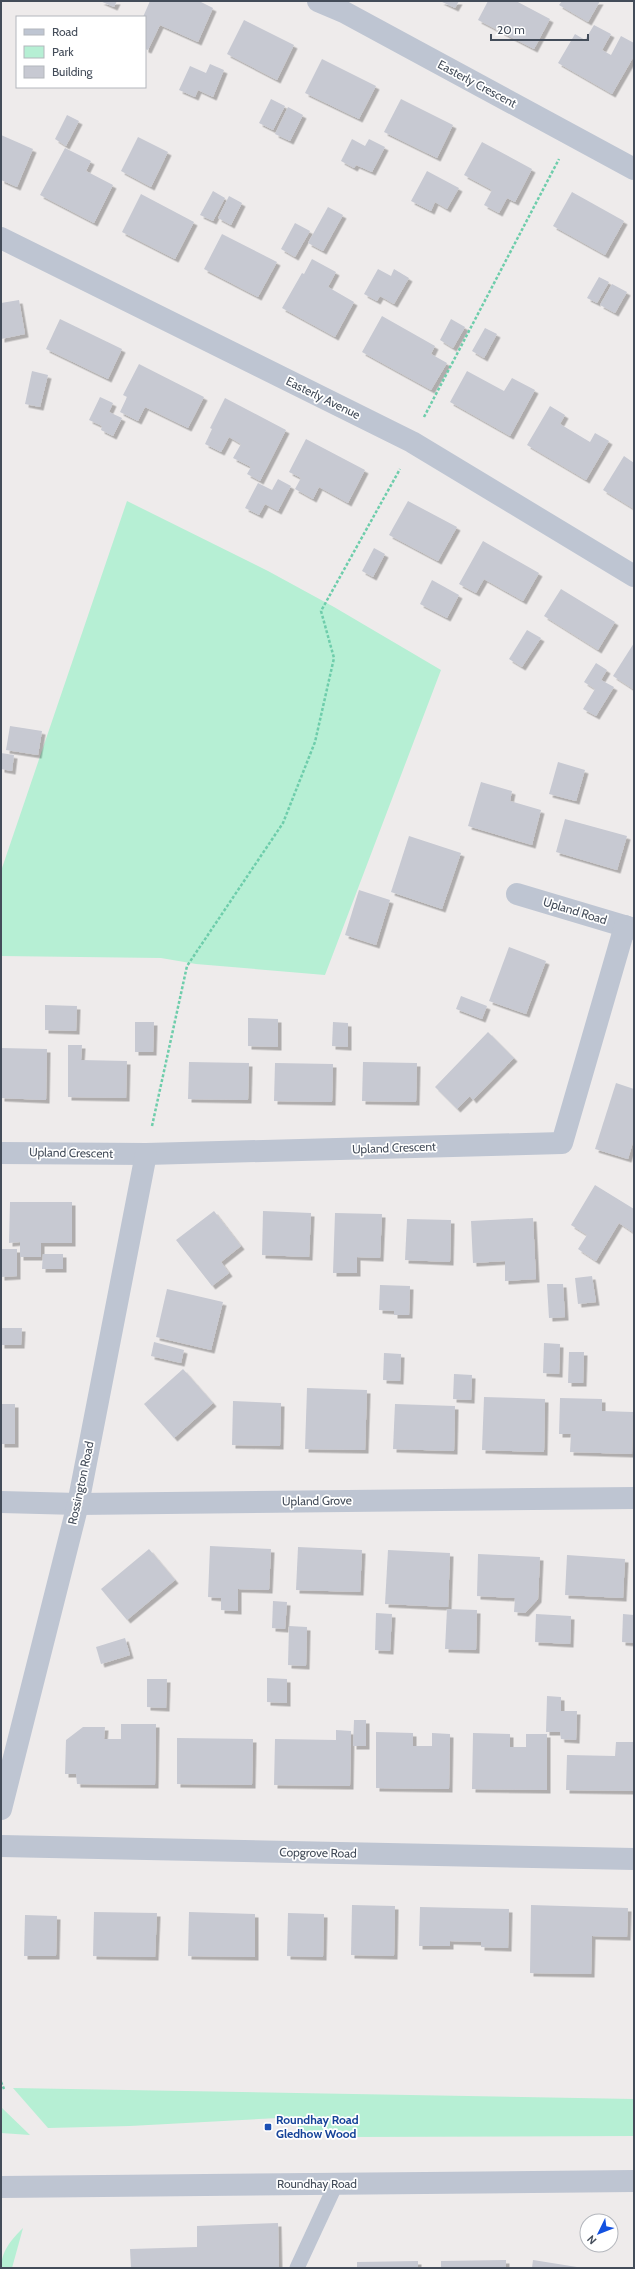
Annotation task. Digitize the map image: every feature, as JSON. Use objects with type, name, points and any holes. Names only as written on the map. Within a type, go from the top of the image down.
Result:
[{"type":"street","name":"Easterly Crescent","points":[[318,1],[344,12],[634,169]]},
{"type":"street","name":"Easterly Avenue","points":[[1,238],[412,442],[634,576]]},
{"type":"street","name":"Upland Road","points":[[517,894],[630,927]]},
{"type":"street","name":"Upland Crescent","points":[[1,1153],[146,1154],[562,1143],[630,927]]},
{"type":"street","name":"Rossington Road","points":[[1,1809],[78,1504],[146,1154]]},
{"type":"street","name":"Upland Grove","points":[[1,1502],[78,1504],[634,1498]]},
{"type":"street","name":"Copgrove Road","points":[[1,1846],[634,1859]]},
{"type":"street","name":"Roundhay Road","points":[[1,2187],[634,2181]]},
{"type":"lane","points":[[297,2268],[336,2184]]},
{"type":"path","points":[[146,1154],[187,966],[283,823],[315,742],[334,658],[322,610],[397,476],[412,442],[571,135]]},
{"type":"path","points":[[1,2082],[4,2089]]},
{"type":"green space","points":[[127,501],[268,571],[334,607],[441,670],[325,975],[196,964],[161,958],[1,956],[1,871]]},
{"type":"green space","points":[[13,2088],[634,2099],[634,2136],[348,2137],[298,2130],[298,2117],[130,2126],[48,2128]]},
{"type":"green space","points":[[1,2107],[30,2135],[1,2133]]},
{"type":"green space","points":[[23,2228],[12,2268],[1,2268],[1,2262],[5,2251],[11,2241]]},
{"type":"building","points":[[100,1],[117,1],[114,7]]},
{"type":"building","points":[[150,1],[199,1],[213,8],[198,42],[160,25],[148,50],[146,49],[146,16],[143,16]]},
{"type":"building","points":[[440,1],[459,1],[455,8]]},
{"type":"building","points":[[488,1],[516,1],[550,19],[534,49],[478,20]]},
{"type":"building","points":[[562,1],[600,1],[588,22],[559,5]]},
{"type":"building","points":[[244,20],[294,45],[277,80],[227,54]]},
{"type":"building","points":[[594,25],[611,34],[602,50],[611,55],[621,36],[634,43],[634,56],[612,94],[558,63],[575,34],[585,40]]},
{"type":"building","points":[[322,59],[376,86],[359,119],[305,93]]},
{"type":"building","points":[[210,64],[224,70],[213,97],[198,90],[195,97],[179,90],[190,66],[206,73]]},
{"type":"building","points":[[271,99],[285,106],[273,130],[259,123]]},
{"type":"building","points":[[401,99],[453,125],[437,158],[384,132]]},
{"type":"building","points":[[288,107],[303,115],[290,141],[275,134]]},
{"type":"building","points":[[67,115],[79,121],[66,146],[55,139]]},
{"type":"building","points":[[1,135],[33,149],[17,187],[1,180]]},
{"type":"building","points":[[138,137],[168,152],[151,187],[121,171]]},
{"type":"building","points":[[352,139],[365,146],[369,139],[385,147],[372,172],[356,165],[354,168],[341,161]]},
{"type":"building","points":[[482,142],[532,169],[515,202],[507,198],[499,213],[484,205],[492,190],[464,175]]},
{"type":"building","points":[[65,148],[91,161],[86,171],[113,185],[94,223],[40,195]]},
{"type":"building","points":[[427,171],[459,188],[447,209],[435,202],[431,211],[411,201]]},
{"type":"building","points":[[213,191],[225,198],[213,221],[200,215]]},
{"type":"building","points":[[572,192],[624,221],[605,255],[553,226]]},
{"type":"building","points":[[141,194],[194,222],[175,259],[122,232]]},
{"type":"building","points":[[229,196],[242,203],[231,225],[218,218]]},
{"type":"building","points":[[328,207],[343,215],[323,251],[308,243]]},
{"type":"building","points":[[295,223],[310,231],[295,257],[281,249]]},
{"type":"building","points":[[222,234],[277,262],[258,297],[204,269]]},
{"type":"building","points":[[312,259],[336,272],[328,287],[354,302],[335,337],[282,308],[302,273],[304,274]]},
{"type":"building","points":[[378,269],[391,276],[394,269],[409,278],[394,304],[380,296],[377,301],[364,294]]},
{"type":"building","points":[[599,277],[609,282],[597,303],[587,298]]},
{"type":"building","points":[[612,284],[627,292],[615,313],[600,305]]},
{"type":"building","points":[[19,300],[25,334],[1,339],[1,303]]},
{"type":"building","points":[[382,316],[435,346],[431,354],[447,363],[431,390],[362,352]]},
{"type":"building","points":[[60,319],[122,349],[108,379],[46,349]]},
{"type":"building","points":[[451,319],[465,327],[453,348],[440,340]]},
{"type":"building","points":[[485,328],[497,334],[484,358],[472,351]]},
{"type":"building","points":[[139,364],[204,397],[188,428],[145,407],[138,421],[120,412],[127,397],[123,395]]},
{"type":"building","points":[[32,371],[48,375],[40,407],[25,404]]},
{"type":"building","points":[[467,371],[504,391],[512,378],[535,390],[510,436],[450,402]]},
{"type":"building","points":[[100,397],[113,403],[109,412],[122,418],[113,436],[101,430],[102,426],[89,420]]},
{"type":"building","points":[[225,398],[286,430],[260,481],[247,474],[251,467],[233,458],[241,444],[229,437],[221,452],[205,444],[212,429],[210,428]]},
{"type":"building","points":[[550,406],[565,415],[560,424],[590,442],[595,433],[609,441],[586,480],[527,445]]},
{"type":"building","points":[[306,439],[365,470],[348,503],[319,487],[313,499],[295,489],[301,478],[289,472]]},
{"type":"building","points":[[624,456],[634,463],[634,509],[603,490]]},
{"type":"building","points":[[278,479],[291,486],[278,511],[265,504],[259,515],[245,508],[258,483],[272,490]]},
{"type":"building","points":[[408,501],[457,527],[438,561],[389,535]]},
{"type":"building","points":[[483,541],[539,573],[523,601],[484,579],[476,593],[459,584]]},
{"type":"building","points":[[374,548],[385,554],[373,577],[362,571]]},
{"type":"building","points":[[432,580],[459,595],[447,618],[420,604]]},
{"type":"building","points":[[561,589],[615,622],[598,650],[544,616]]},
{"type":"building","points":[[527,630],[541,638],[522,667],[509,659]]},
{"type":"building","points":[[634,643],[634,688],[633,689],[613,676]]},
{"type":"building","points":[[596,663],[607,670],[601,680],[614,687],[596,716],[583,709],[595,689],[584,682]]},
{"type":"building","points":[[10,726],[42,731],[38,755],[6,750]]},
{"type":"building","points":[[1,753],[14,755],[12,771],[1,769]]},
{"type":"building","points":[[558,762],[585,770],[576,801],[549,794]]},
{"type":"building","points":[[481,782],[512,791],[510,801],[541,810],[532,845],[468,826]]},
{"type":"building","points":[[565,819],[627,836],[617,870],[556,852]]},
{"type":"building","points":[[409,836],[461,853],[442,909],[391,892]]},
{"type":"building","points":[[359,890],[390,900],[376,945],[345,935]]},
{"type":"building","points":[[509,947],[546,961],[526,1014],[489,1001]]},
{"type":"building","points":[[461,996],[487,1006],[482,1019],[456,1009]]},
{"type":"building","points":[[45,1005],[77,1006],[76,1031],[45,1030]]},
{"type":"building","points":[[248,1018],[278,1019],[278,1047],[248,1046]]},
{"type":"building","points":[[135,1022],[154,1022],[153,1052],[135,1052]]},
{"type":"building","points":[[333,1022],[348,1023],[348,1047],[332,1046]]},
{"type":"building","points":[[488,1032],[514,1058],[473,1100],[470,1096],[457,1109],[435,1087]]},
{"type":"building","points":[[68,1045],[82,1045],[81,1060],[127,1061],[126,1098],[68,1097]]},
{"type":"building","points":[[1,1048],[47,1049],[46,1100],[1,1098]]},
{"type":"building","points":[[189,1062],[249,1063],[248,1100],[188,1099]]},
{"type":"building","points":[[363,1062],[417,1063],[416,1102],[362,1101]]},
{"type":"building","points":[[275,1063],[333,1064],[332,1102],[274,1101]]},
{"type":"building","points":[[616,1083],[634,1089],[634,1139],[628,1159],[595,1149]]},
{"type":"building","points":[[595,1185],[634,1209],[634,1233],[619,1223],[596,1261],[578,1249],[587,1235],[571,1225]]},
{"type":"building","points":[[10,1202],[72,1202],[72,1243],[41,1243],[41,1257],[20,1257],[20,1242],[9,1243]]},
{"type":"building","points":[[214,1211],[241,1246],[221,1262],[229,1273],[212,1286],[176,1240]]},
{"type":"building","points":[[263,1211],[311,1213],[309,1257],[262,1255]]},
{"type":"building","points":[[335,1213],[382,1214],[380,1258],[357,1257],[357,1273],[333,1273]]},
{"type":"building","points":[[533,1218],[536,1279],[505,1281],[505,1261],[473,1263],[471,1221]]},
{"type":"building","points":[[407,1219],[451,1220],[450,1262],[405,1260]]},
{"type":"building","points":[[1,1249],[17,1249],[17,1276],[1,1277]]},
{"type":"building","points":[[43,1254],[63,1254],[63,1269],[42,1269]]},
{"type":"building","points":[[592,1276],[596,1302],[578,1304],[575,1278]]},
{"type":"building","points":[[547,1284],[563,1284],[565,1317],[549,1318]]},
{"type":"building","points":[[380,1285],[410,1286],[409,1315],[394,1315],[394,1311],[379,1310]]},
{"type":"building","points":[[167,1289],[223,1302],[211,1350],[156,1337]]},
{"type":"building","points":[[1,1328],[22,1328],[21,1345],[1,1345]]},
{"type":"building","points":[[154,1342],[184,1350],[181,1363],[151,1356]]},
{"type":"building","points":[[544,1343],[560,1344],[559,1374],[543,1373]]},
{"type":"building","points":[[569,1352],[584,1352],[583,1383],[568,1383]]},
{"type":"building","points":[[384,1353],[401,1354],[400,1381],[383,1380]]},
{"type":"building","points":[[183,1369],[213,1403],[174,1438],[144,1404]]},
{"type":"building","points":[[454,1374],[472,1375],[471,1400],[453,1399]]},
{"type":"building","points":[[307,1388],[367,1390],[365,1450],[305,1449]]},
{"type":"building","points":[[484,1397],[545,1399],[544,1452],[482,1450]]},
{"type":"building","points":[[560,1398],[602,1399],[602,1411],[633,1412],[632,1454],[570,1452],[571,1434],[559,1434]]},
{"type":"building","points":[[233,1401],[281,1403],[280,1446],[232,1445]]},
{"type":"building","points":[[1,1404],[15,1404],[15,1444],[1,1444]]},
{"type":"building","points":[[395,1404],[455,1406],[454,1451],[393,1449]]},
{"type":"building","points":[[210,1546],[271,1549],[269,1590],[238,1589],[238,1611],[221,1610],[221,1598],[208,1597]]},
{"type":"building","points":[[298,1547],[362,1550],[360,1592],[296,1590]]},
{"type":"building","points":[[149,1549],[175,1580],[127,1620],[101,1589]]},
{"type":"building","points":[[388,1550],[450,1553],[448,1607],[385,1604]]},
{"type":"building","points":[[478,1554],[540,1557],[538,1599],[525,1613],[514,1612],[515,1598],[477,1596]]},
{"type":"building","points":[[567,1555],[625,1559],[623,1598],[565,1595]]},
{"type":"building","points":[[273,1601],[287,1602],[285,1629],[272,1628]]},
{"type":"building","points":[[447,1609],[477,1610],[476,1650],[445,1649]]},
{"type":"building","points":[[376,1613],[392,1614],[390,1651],[375,1650]]},
{"type":"building","points":[[536,1614],[571,1616],[570,1644],[535,1642]]},
{"type":"building","points":[[623,1614],[634,1615],[634,1643],[622,1642]]},
{"type":"building","points":[[289,1626],[307,1627],[306,1666],[288,1665]]},
{"type":"building","points":[[125,1638],[130,1655],[101,1664],[96,1647]]},
{"type":"building","points":[[267,1678],[287,1679],[287,1703],[267,1702]]},
{"type":"building","points":[[147,1679],[167,1679],[166,1708],[147,1707]]},
{"type":"building","points":[[547,1696],[561,1697],[561,1711],[577,1711],[576,1740],[561,1739],[560,1732],[546,1732]]},
{"type":"building","points":[[354,1720],[366,1720],[366,1746],[353,1746]]},
{"type":"building","points":[[121,1724],[156,1724],[155,1785],[77,1784],[76,1774],[65,1774],[66,1740],[83,1727],[105,1727],[104,1739],[121,1739]]},
{"type":"building","points":[[336,1730],[351,1731],[350,1786],[274,1785],[275,1739],[336,1740]]},
{"type":"building","points":[[376,1732],[413,1733],[413,1746],[432,1746],[432,1733],[450,1734],[449,1789],[376,1788]]},
{"type":"building","points":[[473,1733],[510,1734],[510,1747],[526,1747],[526,1734],[547,1734],[547,1790],[472,1789]]},
{"type":"building","points":[[177,1738],[253,1739],[252,1785],[177,1784]]},
{"type":"building","points":[[616,1742],[634,1742],[634,1791],[566,1790],[567,1755],[615,1756]]},
{"type":"building","points":[[352,1905],[395,1906],[394,1956],[351,1955]]},
{"type":"building","points":[[531,1905],[628,1908],[627,1937],[592,1936],[591,1974],[530,1973]]},
{"type":"building","points":[[420,1907],[509,1909],[508,1948],[481,1947],[481,1942],[450,1941],[450,1946],[419,1946]]},
{"type":"building","points":[[94,1912],[157,1913],[155,1957],[93,1956]]},
{"type":"building","points":[[189,1912],[255,1914],[255,1957],[188,1956]]},
{"type":"building","points":[[288,1913],[324,1914],[323,1957],[287,1956]]},
{"type":"building","points":[[25,1915],[57,1916],[56,1956],[24,1956]]},
{"type":"building","points":[[278,2223],[279,2268],[131,2268],[130,2249],[197,2247],[197,2226]]},
{"type":"building","points":[[506,2260],[506,2268],[441,2268],[441,2261]]},
{"type":"building","points":[[533,2260],[577,2267],[577,2268],[532,2268]]},
{"type":"building","points":[[418,2261],[418,2268],[357,2268],[357,2262]]},
{"type":"place","name":"Roundhay Road Gledhow Wood","points":[[268,2127]]}]
